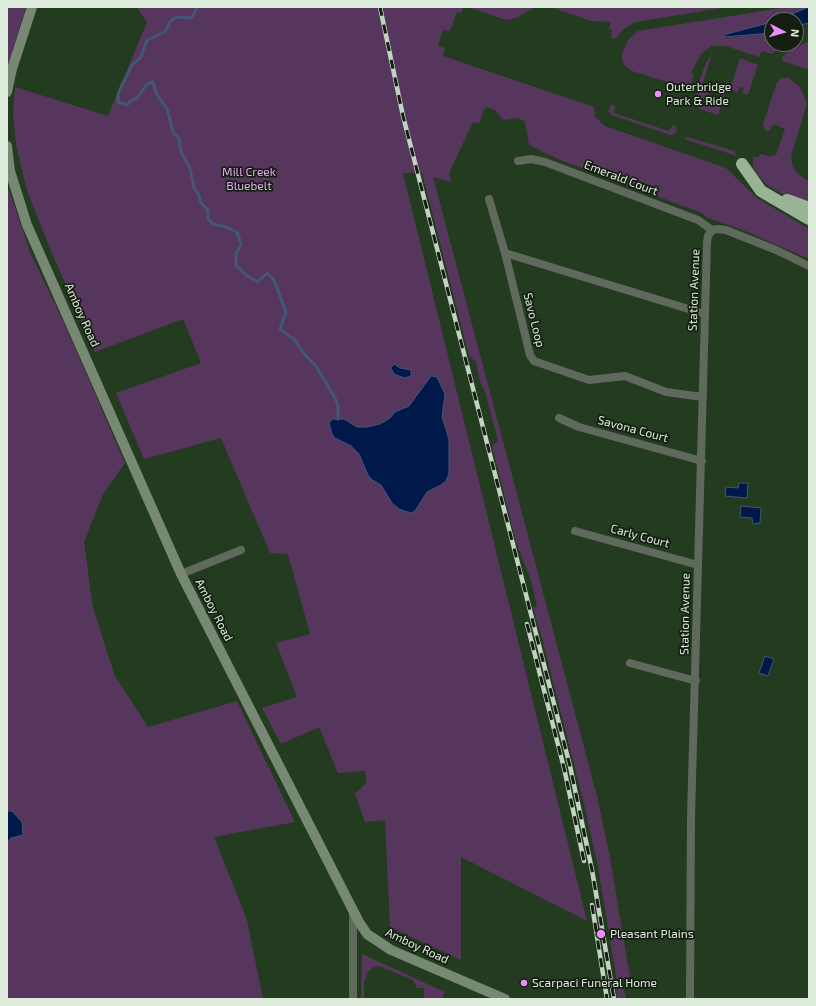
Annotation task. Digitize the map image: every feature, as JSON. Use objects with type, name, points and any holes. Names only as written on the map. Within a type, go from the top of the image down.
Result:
[{"type":"highway","points":[[742,164],[756,187],[767,196],[809,219]]},
{"type":"highway","points":[[750,176],[777,195],[809,208]]},
{"type":"main road","points":[[7,92],[13,64],[32,7]]},
{"type":"main road","name":"Amboy Road","points":[[7,146],[10,171],[27,225],[182,574],[353,912],[367,934],[378,942],[505,999]]},
{"type":"street","name":"Emerald Court","points":[[518,161],[531,159],[545,162],[698,220],[712,230]]},
{"type":"street","name":"Savo Loop","points":[[489,199],[505,253],[530,355],[534,361],[590,380],[625,376],[666,392],[704,397]]},
{"type":"street","points":[[712,230],[726,230],[776,250],[809,266]]},
{"type":"street","name":"Station Avenue","points":[[690,999],[691,816],[704,397],[707,242],[708,236],[712,230]]},
{"type":"street","points":[[505,253],[705,314]]},
{"type":"street","name":"Savona Court","points":[[560,418],[579,427],[702,461]]},
{"type":"street","name":"Carly Court","points":[[575,531],[698,565]]},
{"type":"street","points":[[182,574],[241,550]]},
{"type":"street","points":[[630,663],[696,682]]},
{"type":"street","points":[[353,912],[353,999]]},
{"type":"green space","points":[[7,7],[26,7],[7,69]]},
{"type":"green space","name":"Mill Creek Bluebelt","points":[[137,7],[463,7],[461,13],[457,12],[450,31],[443,30],[438,45],[445,48],[443,56],[594,107],[595,117],[605,126],[726,168],[757,198],[809,229],[809,259],[745,231],[706,217],[702,213],[558,159],[529,145],[525,121],[515,118],[507,120],[502,119],[495,110],[487,107],[484,109],[479,124],[473,122],[449,173],[451,182],[433,177],[598,800],[610,858],[630,977],[621,978],[626,999],[617,999],[616,976],[598,867],[584,804],[533,608],[537,606],[531,580],[516,542],[492,446],[498,441],[485,391],[480,382],[476,362],[469,356],[422,173],[403,173],[587,921],[461,857],[461,960],[390,927],[385,820],[365,822],[355,794],[366,783],[365,771],[338,773],[319,727],[281,744],[262,708],[297,697],[276,643],[310,634],[288,554],[270,553],[221,438],[144,459],[116,393],[201,363],[183,319],[95,352],[48,244],[27,190],[16,145],[13,114],[15,87],[108,116],[147,22]]},
{"type":"green space","points":[[468,7],[536,7],[516,18],[506,20]]},
{"type":"green space","points":[[551,7],[729,7],[635,22],[624,29],[615,39],[611,37],[612,30],[609,29],[611,22],[591,21]]},
{"type":"green space","points":[[787,7],[809,7],[797,12],[764,12],[764,24],[723,36],[725,38],[764,34],[764,52],[762,51],[759,57],[726,46],[711,46],[701,54],[691,73],[694,74],[691,84],[686,88],[632,71],[625,66],[622,60],[622,54],[628,40],[638,31]]},
{"type":"green space","points":[[809,41],[809,70],[783,61],[782,58],[788,52],[804,52],[804,44]]},
{"type":"green space","points":[[712,54],[703,83],[709,97],[702,100],[696,91],[706,62]]},
{"type":"green space","points":[[740,58],[758,65],[748,95],[742,93],[744,88],[739,87],[738,92],[730,89]]},
{"type":"green space","points":[[782,78],[788,78],[799,86],[806,100],[806,107],[791,156],[792,164],[796,172],[809,182],[809,204],[782,194],[767,185],[757,174],[753,166],[753,157],[758,157],[761,154],[772,157],[773,154],[776,155],[785,129],[774,124],[769,131],[765,130],[763,124],[777,82]]},
{"type":"green space","points":[[726,82],[729,83],[718,115],[699,109],[700,106],[708,106],[717,100]]},
{"type":"green space","points":[[611,105],[615,106],[614,113],[669,131],[673,125],[676,127],[677,131],[673,135],[670,135],[612,115],[608,111]]},
{"type":"green space","points":[[688,137],[734,151],[737,156],[687,140],[685,138]]},
{"type":"green space","points":[[7,184],[30,252],[65,325],[125,463],[103,494],[84,542],[93,608],[115,676],[148,727],[237,701],[295,822],[214,837],[247,920],[263,999],[7,999],[7,843],[11,838],[23,835],[12,811],[7,810]]},
{"type":"green space","points":[[362,954],[445,992],[442,999],[424,999],[424,988],[417,988],[413,980],[379,966],[373,967],[368,972],[364,982],[364,999],[361,999]]},
{"type":"water","points":[[809,7],[809,23],[804,24],[804,12],[797,12]]},
{"type":"water","points":[[764,24],[764,34],[723,37],[727,34]]},
{"type":"water","points":[[394,364],[400,368],[411,370],[411,376],[404,378],[394,374],[391,368]]},
{"type":"water","points":[[431,376],[437,377],[445,394],[442,417],[449,439],[449,474],[446,481],[427,492],[415,511],[411,513],[399,509],[392,503],[381,485],[371,479],[368,475],[359,454],[351,446],[335,438],[332,434],[329,423],[332,419],[344,419],[357,427],[367,427],[380,424],[390,418],[395,412],[409,406]]},
{"type":"water","points":[[739,483],[748,483],[747,498],[725,496],[726,487],[738,488]]},
{"type":"water","points":[[741,506],[761,508],[760,523],[753,524],[752,518],[740,517]]},
{"type":"water","points":[[765,656],[774,659],[768,676],[759,673]]},
{"type":"water","points":[[7,811],[12,811],[22,822],[23,835],[11,838],[7,843]]},
{"type":"waterway","points":[[197,7],[191,18],[176,17],[170,22],[165,32],[147,40],[141,57],[132,65],[122,85],[118,94],[118,102],[127,105],[132,100],[137,98],[147,84],[153,82],[156,93],[167,109],[173,132],[179,138],[181,152],[190,168],[194,188],[199,195],[200,202],[208,210],[208,219],[213,224],[226,227],[237,232],[241,244],[236,254],[236,265],[247,276],[258,282],[267,273],[274,280],[286,312],[280,329],[295,340],[304,354],[316,366],[335,398],[338,406],[338,419]]},
{"type":"railway","points":[[380,7],[403,116],[570,766],[592,870],[614,999]]},
{"type":"railway","points":[[527,624],[564,768],[584,861]]},
{"type":"railway","points":[[592,905],[607,999]]},
{"type":"place","name":"Outerbridge Park & Ride","points":[[658,94]]},
{"type":"place","name":"Pleasant Plains","points":[[601,934]]},
{"type":"place","name":"Scarpaci Funeral Home","points":[[524,983]]}]
